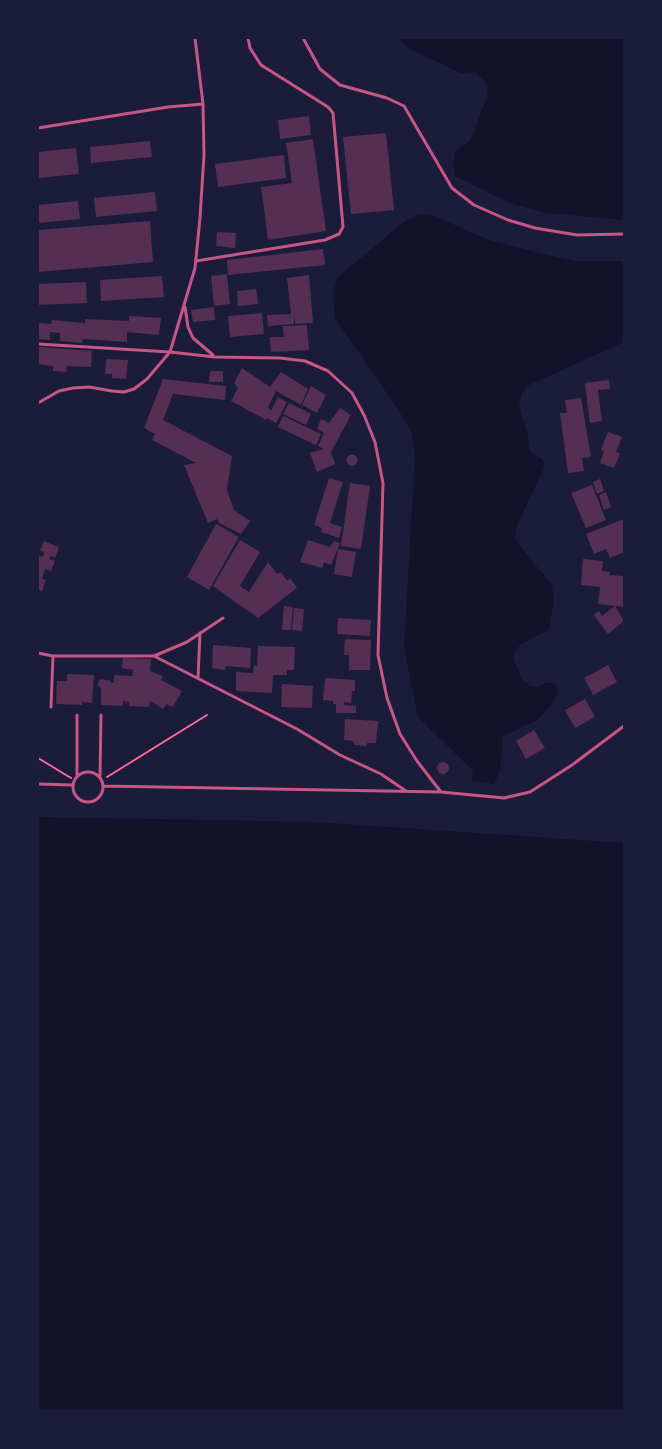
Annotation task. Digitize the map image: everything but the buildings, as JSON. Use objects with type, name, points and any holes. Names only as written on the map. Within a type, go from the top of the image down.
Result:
[{"type":"lane","points":[[38,403],[59,391],[73,388],[89,387],[124,392],[134,389],[147,379],[170,352],[196,261],[204,155],[203,104],[195,38]]},
{"type":"lane","points":[[196,261],[325,240],[339,234],[343,227],[333,113],[328,107],[261,65],[250,48],[248,38]]},
{"type":"lane","points":[[303,38],[320,69],[340,85],[387,98],[404,106],[452,188],[474,205],[508,220],[535,228],[577,235],[624,234]]},
{"type":"lane","points":[[38,128],[168,107],[203,104]]},
{"type":"lane","points":[[185,305],[188,327],[193,338],[215,357]]},
{"type":"lane","points":[[38,344],[305,361],[328,371],[352,393],[375,442],[383,483],[378,655],[387,698],[400,734],[441,792]]},
{"type":"lane","points":[[38,653],[53,656],[154,656],[187,642],[223,618]]},
{"type":"lane","points":[[198,678],[200,633]]},
{"type":"lane","points":[[51,707],[53,656]]},
{"type":"lane","points":[[154,656],[297,729],[340,755],[381,774],[408,792]]},
{"type":"lane","points":[[77,715],[76,778],[73,790],[79,799],[89,802],[99,798],[103,786],[101,715]]},
{"type":"lane","points":[[103,786],[441,792],[504,798],[530,792],[572,765],[624,726]]},
{"type":"lane","points":[[76,778],[87,771],[101,778]]},
{"type":"lane","points":[[38,784],[73,785]]},
{"type":"path","points":[[101,778],[207,715]]},
{"type":"path","points":[[38,758],[76,778]]},
{"type":"shaded area","points":[[400,38],[624,38],[624,220],[546,213],[507,202],[455,176],[453,165],[455,151],[470,141],[487,97],[487,84],[475,72],[461,73],[408,48]]},
{"type":"shaded area","points":[[429,214],[489,240],[535,252],[574,261],[624,261],[624,342],[529,385],[522,393],[519,404],[527,430],[529,449],[533,455],[541,458],[544,468],[519,521],[515,533],[516,541],[552,585],[554,602],[548,630],[520,645],[514,653],[514,660],[522,679],[530,686],[537,687],[553,683],[557,686],[557,693],[551,705],[536,721],[503,736],[500,771],[494,784],[472,781],[473,771],[418,717],[404,648],[415,458],[412,433],[335,318],[333,295],[337,278],[405,221],[417,215]]},
{"type":"shaded area","points":[[38,817],[315,822],[624,843],[624,1411],[38,1411]]}]
